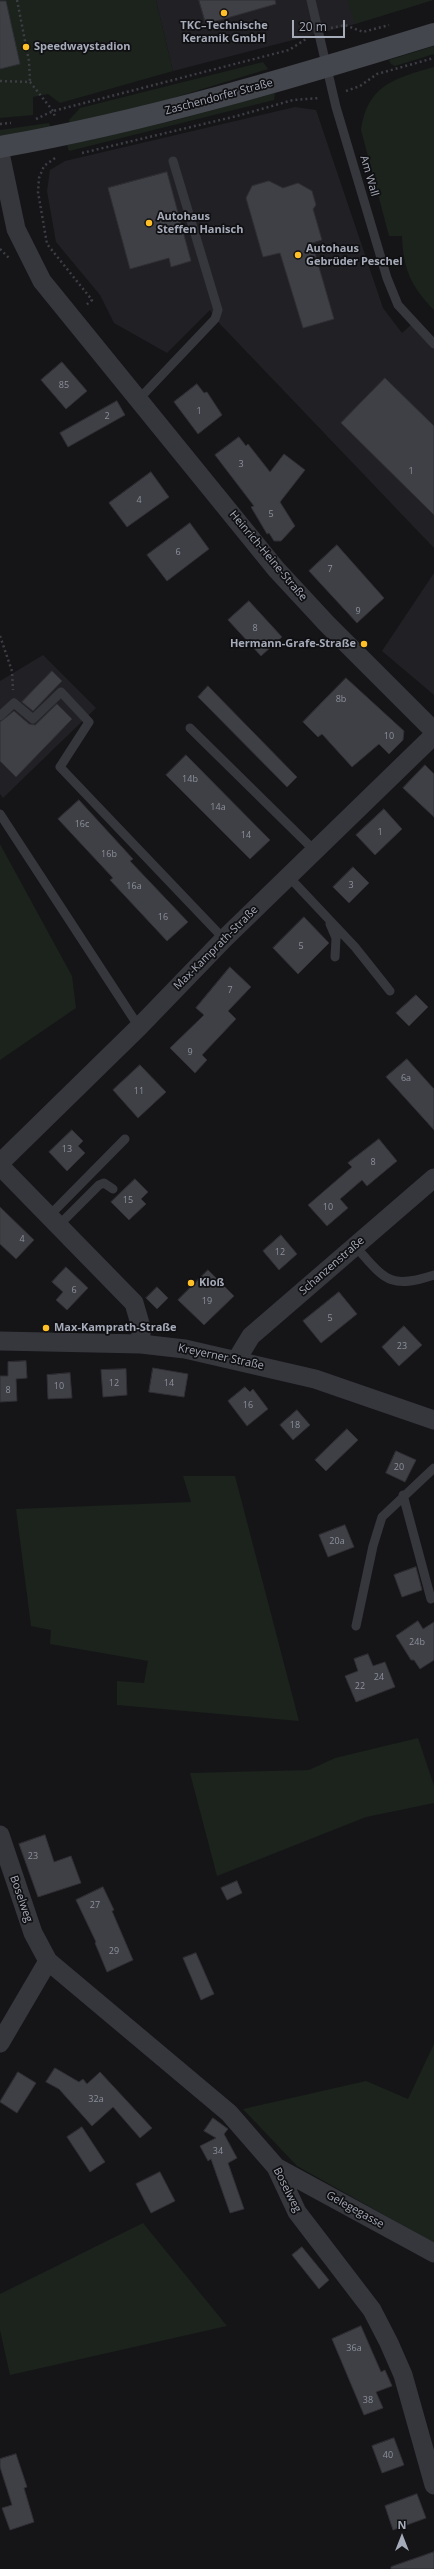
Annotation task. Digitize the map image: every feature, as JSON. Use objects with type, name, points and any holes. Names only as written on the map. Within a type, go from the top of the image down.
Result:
[{"type":"street","name":"Zaschendorfer Straße","points":[[0,147],[87,132],[327,67],[434,34]]},
{"type":"street","name":"Heinrich-Heine-Straße","points":[[0,153],[12,214],[23,247],[42,281],[116,369],[276,569],[326,624],[434,732]]},
{"type":"street","name":"Max-Kamprath-Straße","points":[[141,1344],[141,1327],[134,1303],[0,1165],[139,1027],[224,939],[434,735]]},
{"type":"street","name":"Schanzenstraße","points":[[237,1359],[251,1336],[434,1178]]},
{"type":"street","name":"Kreyerner Straße","points":[[0,1341],[141,1344],[185,1349],[237,1359],[315,1378],[434,1420]]},
{"type":"street","name":"Boselweg","points":[[0,1835],[30,1927],[48,1961],[229,2113],[276,2167],[297,2212],[372,2310],[403,2375],[434,2485]]},
{"type":"street","points":[[0,2042],[48,1961]]},
{"type":"street","name":"Gelegegasse","points":[[276,2167],[434,2253]]},
{"type":"lane","name":"Am Wall","points":[[311,0],[320,30],[336,107],[387,278],[398,306],[434,344]]},
{"type":"lane","points":[[139,399],[215,319],[218,310],[173,160]]},
{"type":"lane","points":[[0,716],[14,703],[33,719],[61,692],[89,722],[60,768],[224,939]]},
{"type":"lane","points":[[190,728],[315,852]]},
{"type":"lane","points":[[0,814],[139,1027]]},
{"type":"lane","points":[[289,877],[320,910],[390,991]]},
{"type":"lane","points":[[320,910],[335,932],[335,957]]},
{"type":"lane","points":[[55,1220],[125,1139]]},
{"type":"lane","points":[[55,1220],[99,1185],[104,1183],[113,1189]]},
{"type":"lane","points":[[355,1246],[386,1278],[405,1283],[434,1274]]},
{"type":"lane","points":[[356,1626],[382,1517],[403,1495],[434,1468]]},
{"type":"lane","points":[[403,1495],[431,1599]]},
{"type":"path","points":[[17,0],[29,61],[30,82],[53,110]]},
{"type":"path","points":[[34,120],[53,110],[289,50],[320,30],[345,25],[363,32],[396,23]]},
{"type":"path","points":[[0,81],[30,82]]},
{"type":"path","points":[[0,124],[14,123]]},
{"type":"path","points":[[0,636],[12,671],[14,703]]},
{"type":"shaded area","points":[[0,0],[156,0],[173,71],[60,103],[48,94],[33,97],[33,115],[0,118]]},
{"type":"shaded area","points":[[156,0],[433,0],[355,24],[173,71]]},
{"type":"shaded area","points":[[347,0],[433,0],[355,24]]},
{"type":"shaded area","points":[[434,46],[434,54],[395,66],[391,64],[389,60]]},
{"type":"shaded area","points":[[263,62],[268,69],[150,105],[70,125],[69,120],[80,108]]},
{"type":"shaded area","points":[[434,67],[434,310],[419,293],[406,267],[402,236],[389,236],[361,130],[364,115],[369,103],[376,93],[395,80]]},
{"type":"shaded area","points":[[275,93],[274,100],[69,151],[67,145],[176,120]]},
{"type":"shaded area","points":[[295,107],[316,110],[383,308],[402,333],[413,323],[434,344],[434,548],[220,324],[210,310],[167,353],[114,323],[100,295],[56,242],[47,191],[50,170],[65,161]]},
{"type":"shaded area","points":[[49,123],[51,129],[0,136],[0,130]]},
{"type":"shaded area","points":[[434,573],[434,695],[382,651]]},
{"type":"shaded area","points":[[43,655],[96,708],[3,798],[0,794],[0,681]]},
{"type":"shaded area","points":[[0,844],[72,976],[76,1008],[0,1060]]},
{"type":"shaded area","points":[[183,1476],[235,1476],[299,1721],[117,1705],[117,1681],[144,1683],[148,1661],[50,1644],[51,1630],[31,1626],[16,1509],[191,1502]]},
{"type":"shaded area","points":[[418,1738],[434,1786],[434,1803],[366,1817],[217,1876],[190,1773],[309,1770],[335,1758]]},
{"type":"shaded area","points":[[434,2044],[434,2243],[297,2166],[243,2109],[366,2081],[408,2099]]},
{"type":"shaded area","points":[[143,2223],[227,2326],[10,2375],[0,2330],[0,2294]]},
{"type":"building","name":"TKC–Technische Keramik GmbH","points":[[199,0],[275,0],[276,4],[206,24]]},
{"type":"building","points":[[0,1],[6,1],[20,64],[0,69]]},
{"type":"building","name":"Autohaus Steffen Hanisch","points":[[167,172],[191,261],[171,267],[169,258],[130,269],[108,188]]},
{"type":"building","name":"Autohaus Gebrüder Peschel","points":[[269,181],[283,188],[298,183],[312,191],[316,205],[313,209],[322,240],[312,243],[334,319],[303,328],[280,253],[263,257],[246,198],[252,186]]},
{"type":"building","points":[[62,362],[87,391],[66,409],[41,380]]},
{"type":"building","points":[[385,378],[434,426],[434,515],[341,423]]},
{"type":"building","points":[[197,384],[204,393],[207,392],[222,415],[198,434],[174,402]]},
{"type":"building","points":[[117,401],[125,415],[68,447],[60,433]]},
{"type":"building","points":[[239,437],[246,446],[248,444],[270,472],[284,454],[305,470],[280,502],[295,526],[281,541],[274,541],[269,533],[267,534],[251,507],[254,506],[215,455]]},
{"type":"building","points":[[151,472],[169,497],[127,527],[109,503]]},
{"type":"building","points":[[190,523],[209,549],[167,581],[147,555]]},
{"type":"building","points":[[337,545],[384,598],[357,623],[309,571]]},
{"type":"building","points":[[249,601],[282,637],[261,656],[228,620]]},
{"type":"building","points":[[52,671],[62,681],[33,711],[22,702]]},
{"type":"building","points":[[346,678],[404,731],[403,740],[389,754],[379,744],[352,767],[322,734],[318,737],[303,722]]},
{"type":"building","points":[[208,686],[297,777],[287,787],[198,697]]},
{"type":"building","points":[[57,704],[72,719],[16,777],[0,761],[0,722],[14,711],[29,724],[35,725]]},
{"type":"building","points":[[186,755],[270,840],[250,859],[166,775]]},
{"type":"building","points":[[425,765],[434,774],[434,817],[403,788]]},
{"type":"building","points":[[79,800],[133,859],[130,861],[188,922],[167,941],[110,880],[113,878],[58,819]]},
{"type":"building","points":[[384,809],[402,829],[375,855],[356,835]]},
{"type":"building","points":[[353,867],[369,883],[349,903],[333,887]]},
{"type":"building","points":[[304,917],[329,943],[298,974],[273,948]]},
{"type":"building","points":[[230,967],[251,987],[228,1011],[236,1019],[202,1055],[207,1060],[195,1073],[170,1048],[204,1015],[196,1008]]},
{"type":"building","points":[[416,995],[428,1007],[409,1026],[396,1013]]},
{"type":"building","points":[[407,1059],[434,1089],[434,1130],[386,1077]]},
{"type":"building","points":[[140,1065],[166,1092],[138,1118],[113,1090]]},
{"type":"building","points":[[72,1130],[83,1141],[78,1146],[85,1153],[67,1171],[49,1152]]},
{"type":"building","points":[[379,1139],[397,1161],[367,1186],[362,1180],[340,1199],[348,1208],[327,1226],[308,1205],[352,1167],[348,1163]]},
{"type":"building","points":[[135,1179],[148,1192],[141,1199],[146,1204],[129,1220],[111,1202]]},
{"type":"building","points":[[0,1207],[34,1240],[16,1259],[0,1244]]},
{"type":"building","points":[[281,1235],[297,1254],[279,1270],[263,1251]]},
{"type":"building","points":[[66,1267],[88,1288],[67,1310],[56,1300],[63,1292],[52,1282]]},
{"type":"building","points":[[208,1270],[234,1296],[204,1325],[178,1300]]},
{"type":"building","points":[[157,1287],[168,1298],[157,1309],[146,1298]]},
{"type":"building","points":[[339,1292],[357,1314],[321,1343],[303,1321]]},
{"type":"building","points":[[404,1326],[422,1345],[399,1366],[382,1347]]},
{"type":"building","points":[[26,1361],[27,1378],[16,1379],[17,1401],[0,1402],[0,1376],[8,1376],[8,1362]]},
{"type":"building","points":[[153,1368],[188,1374],[184,1397],[149,1392]]},
{"type":"building","points":[[126,1369],[127,1395],[103,1397],[101,1370]]},
{"type":"building","points":[[70,1373],[72,1398],[48,1399],[47,1375]]},
{"type":"building","points":[[245,1387],[250,1392],[253,1389],[268,1409],[247,1426],[228,1401]]},
{"type":"building","points":[[297,1410],[310,1425],[293,1440],[280,1425]]},
{"type":"building","points":[[347,1429],[358,1440],[326,1471],[315,1460]]},
{"type":"building","points":[[396,1451],[416,1460],[405,1482],[386,1473]]},
{"type":"building","points":[[345,1525],[354,1547],[328,1557],[319,1535]]},
{"type":"building","points":[[416,1567],[422,1590],[402,1597],[394,1575]]},
{"type":"building","points":[[418,1621],[423,1629],[434,1622],[434,1660],[420,1669],[414,1660],[411,1660],[396,1636]]},
{"type":"building","points":[[368,1654],[373,1666],[385,1662],[395,1687],[356,1702],[345,1676],[358,1671],[354,1659]]},
{"type":"building","points":[[45,1835],[54,1862],[71,1856],[81,1883],[38,1897],[19,1844]]},
{"type":"building","points":[[237,1881],[242,1893],[227,1900],[221,1888]]},
{"type":"building","points":[[103,1887],[114,1910],[112,1911],[133,1960],[107,1972],[95,1943],[96,1942],[76,1900]]},
{"type":"building","points":[[196,1953],[214,1994],[201,2000],[183,1958]]},
{"type":"building","points":[[55,2068],[79,2082],[83,2079],[87,2084],[100,2072],[152,2128],[140,2138],[113,2107],[92,2126],[59,2089],[46,2082]]},
{"type":"building","points":[[18,2072],[36,2083],[17,2113],[0,2102]]},
{"type":"building","points":[[213,2118],[228,2129],[224,2134],[237,2158],[228,2163],[244,2209],[230,2213],[211,2159],[208,2161],[200,2146],[216,2138],[204,2131]]},
{"type":"building","points":[[82,2127],[105,2162],[90,2172],[67,2137]]},
{"type":"building","points":[[160,2172],[175,2201],[151,2213],[136,2184]]},
{"type":"building","points":[[302,2247],[329,2280],[319,2289],[292,2255]]},
{"type":"building","points":[[361,2326],[381,2372],[385,2370],[392,2386],[376,2392],[383,2408],[364,2415],[332,2339]]},
{"type":"building","points":[[394,2438],[404,2465],[382,2473],[372,2446]]},
{"type":"building","points":[[16,2454],[27,2487],[24,2488],[34,2522],[10,2530],[2,2508],[12,2505],[0,2467],[0,2459]]},
{"type":"building","points":[[417,2494],[426,2518],[393,2530],[385,2506]]},
{"type":"building","points":[[434,2552],[434,2569],[391,2569],[391,2567]]},
{"type":"place","name":"TKC–Technische Keramik GmbH","points":[[224,13]]},
{"type":"place","name":"Speedwaystadion","points":[[26,47]]},
{"type":"place","name":"Autohaus Steffen Hanisch","points":[[149,223]]},
{"type":"place","name":"Autohaus Gebrüder Peschel","points":[[298,255]]},
{"type":"place","name":"Hermann-Grafe-Straße","points":[[364,644]]},
{"type":"place","name":"Kloß","points":[[191,1283]]},
{"type":"place","name":"Max-Kamprath-Straße","points":[[46,1328]]}]
